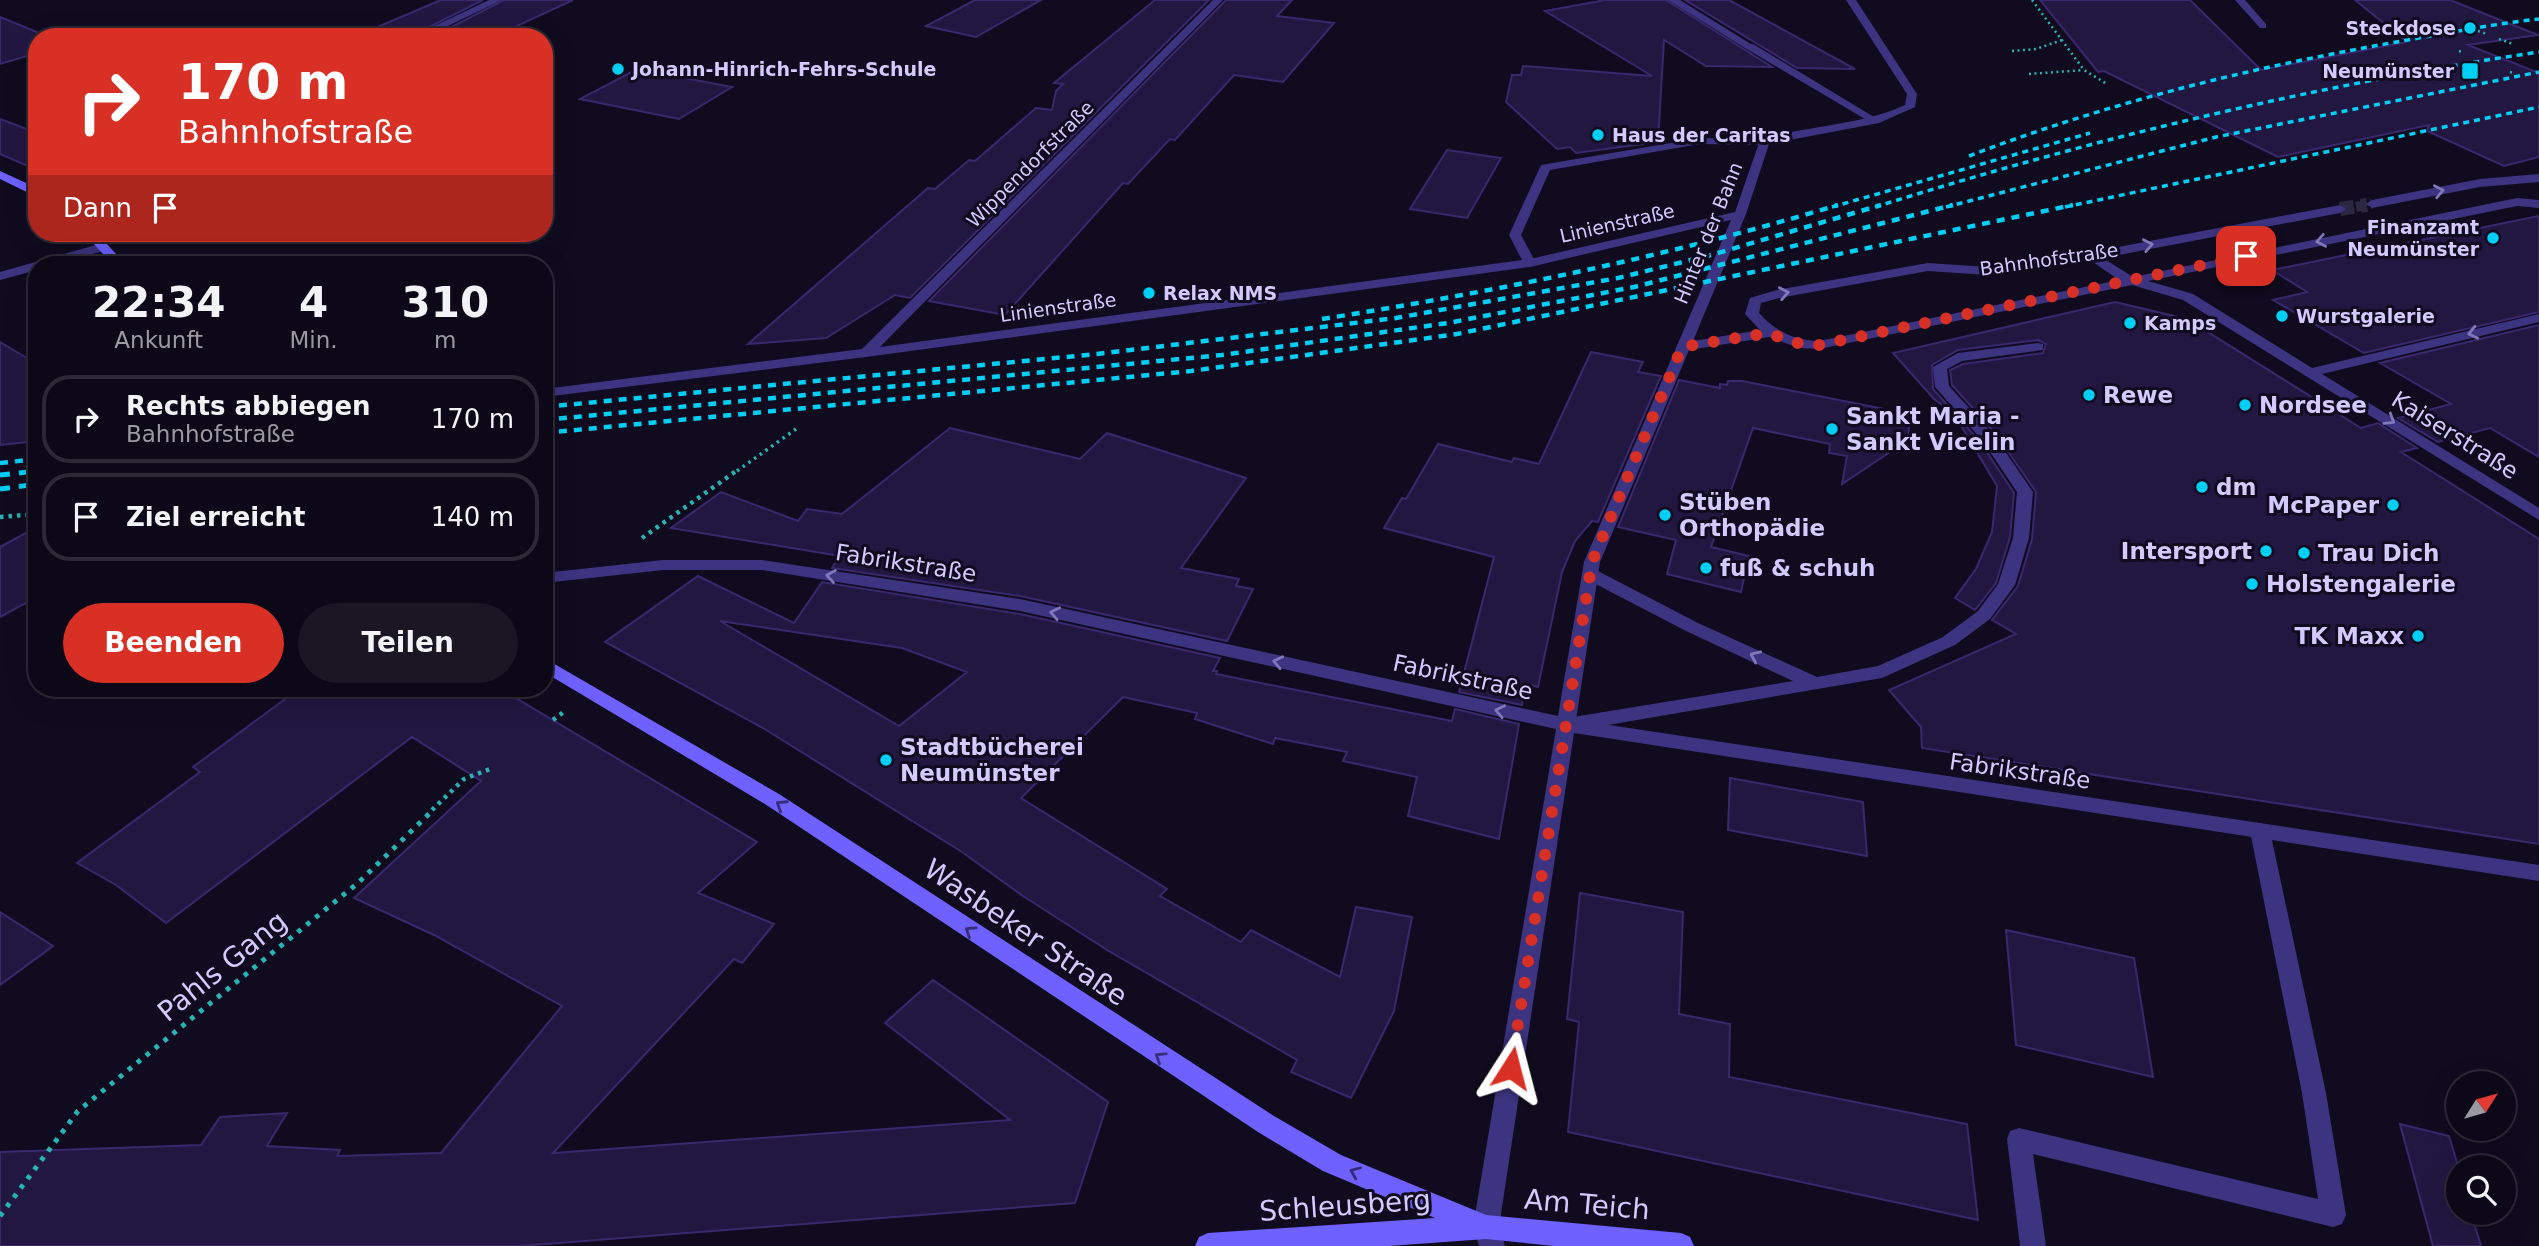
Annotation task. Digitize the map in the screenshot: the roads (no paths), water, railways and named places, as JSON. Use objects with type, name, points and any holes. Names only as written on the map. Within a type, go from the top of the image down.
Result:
[{"type":"street","points":[[436,28],[497,0]]},
{"type":"street","name":"Wippendorfstraße","points":[[866,353],[1218,0]]},
{"type":"street","points":[[1673,0],[1874,120]]},
{"type":"street","name":"Hinter der Bahn","points":[[1682,347],[1740,214],[1764,142],[1787,134],[1874,120],[1910,107],[1912,94],[1851,0]]},
{"type":"street","points":[[2240,0],[2263,26]]},
{"type":"street","points":[[1530,263],[1515,235],[1545,167],[1700,141],[1764,142]]},
{"type":"street","points":[[0,175],[28,189]]},
{"type":"street","points":[[2372,204],[2480,183],[2539,178]]},
{"type":"street","name":"Bahnhofstraße","points":[[1682,347],[1768,333],[1797,343],[1819,345],[2517,202],[2539,204]]},
{"type":"street","name":"Bahnhofstraße","points":[[1768,333],[1752,314],[1752,307],[1755,301],[1777,294],[1928,267],[1987,271],[2092,256],[2340,209]]},
{"type":"street","name":"Linienstraße","points":[[553,392],[866,353],[1530,263],[1740,214]]},
{"type":"street","points":[[98,242],[111,256]]},
{"type":"street","points":[[71,256],[103,247]]},
{"type":"street","name":"Kaiserstraße","points":[[2092,256],[2129,280],[2188,297],[2539,515]]},
{"type":"street","points":[[0,276],[28,268]]},
{"type":"street","name":"Kaiserstraße","points":[[2311,372],[2539,318]]},
{"type":"street","points":[[1489,1236],[1592,562],[1682,347]]},
{"type":"street","points":[[1567,725],[1882,672],[1949,641],[1984,615],[2006,585],[2021,538],[2025,492],[1988,436],[1942,387],[1940,367],[1958,357],[2038,347]]},
{"type":"street","name":"Fabrikstraße","points":[[553,577],[663,565],[762,565],[1020,605],[1567,725],[2539,873]]},
{"type":"street","points":[[1590,574],[1692,627],[1817,684]]},
{"type":"street","name":"Wasbeker Straße","points":[[553,669],[772,799],[1204,1086],[1266,1124],[1332,1163],[1489,1236]]},
{"type":"street","points":[[2033,1246],[2020,1139],[2333,1216],[2314,1093],[2260,831]]},
{"type":"street","name":"Schleusberg","points":[[1208,1246],[1489,1236]]},
{"type":"street","name":"Am Teich","points":[[1489,1236],[1681,1246]]},
{"type":"tunnel","points":[[2365,205],[2372,204]]},
{"type":"tunnel","points":[[2340,209],[2365,205]]},
{"type":"tunnel","points":[[2356,207],[2365,205]]},
{"type":"railway","points":[[1969,156],[2075,119],[2182,88],[2346,51],[2539,19]]},
{"type":"railway","points":[[1875,207],[2040,158],[2204,116],[2370,81],[2539,52]]},
{"type":"railway","points":[[1946,207],[2216,137],[2539,72]]},
{"type":"railway","points":[[2065,207],[2539,107]]},
{"type":"railway","points":[[1832,207],[2090,133]]},
{"type":"railway","points":[[1322,319],[1453,297],[1646,257],[1838,205]]},
{"type":"railway","points":[[553,406],[1097,354],[1396,318],[1618,278],[1715,254],[1881,205]]},
{"type":"railway","points":[[553,419],[1222,355],[1448,323],[1634,287],[1953,205]]},
{"type":"railway","points":[[553,432],[1191,371],[1457,334],[2073,205]]},
{"type":"railway","points":[[0,463],[28,460]]},
{"type":"railway","points":[[0,475],[28,472]]},
{"type":"railway","points":[[0,489],[28,485]]},
{"type":"place","name":"Steckdose","points":[[2470,28]]},
{"type":"place","name":"Johann-Hinrich-Fehrs-Schule","points":[[618,69]]},
{"type":"place","name":"Neumünster","points":[[2470,71]]},
{"type":"place","name":"Haus der Caritas","points":[[1598,135]]},
{"type":"place","name":"Finanzamt Neumünster","points":[[2493,238]]},
{"type":"place","name":"Relax NMS","points":[[1149,293]]},
{"type":"place","name":"Wurstgalerie","points":[[2282,316]]},
{"type":"place","name":"Kamps","points":[[2130,323]]},
{"type":"place","name":"Rewe","points":[[2089,395]]},
{"type":"place","name":"Nordsee","points":[[2245,405]]},
{"type":"place","name":"Sankt Maria - Sankt Vicelin","points":[[1832,429]]},
{"type":"place","name":"dm","points":[[2202,487]]},
{"type":"place","name":"McPaper","points":[[2393,505]]},
{"type":"place","name":"Stüben Orthopädie","points":[[1665,515]]},
{"type":"place","name":"Intersport","points":[[2266,551]]},
{"type":"place","name":"Trau Dich","points":[[2304,553]]},
{"type":"place","name":"fuß & schuh","points":[[1706,568]]},
{"type":"place","name":"Holstengalerie","points":[[2252,584]]},
{"type":"place","name":"TK Maxx","points":[[2418,636]]},
{"type":"place","name":"Stadtbücherei Neumünster","points":[[886,760]]}]
